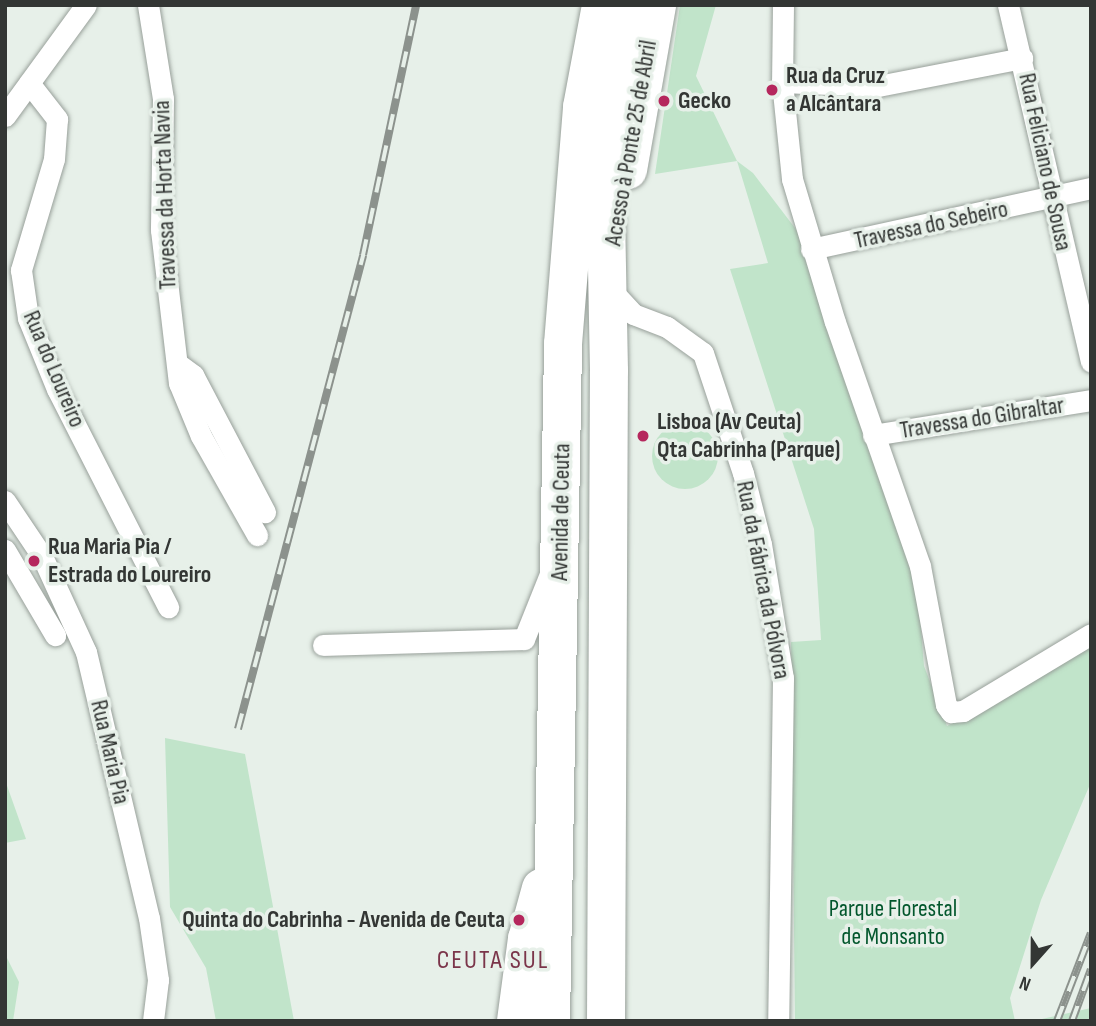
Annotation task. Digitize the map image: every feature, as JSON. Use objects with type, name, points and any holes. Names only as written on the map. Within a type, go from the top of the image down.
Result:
[{"type":"highway","name":"Avenida de Ceuta","points":[[551,1021],[557,828],[563,344],[582,107],[601,5]]},
{"type":"highway","name":"Avenida de Ceuta","points":[[606,1021],[605,153],[628,5]]},
{"type":"highway","name":"Acesso à Ponte 25 de Abril","points":[[606,282],[657,5]]},
{"type":"highway","points":[[516,1021],[527,939],[557,828]]},
{"type":"street","points":[[5,116],[86,5]]},
{"type":"street","name":"Travessa da Horta Navia","points":[[148,5],[163,99],[161,230],[179,383],[201,436],[257,535]]},
{"type":"street","points":[[783,5],[782,82],[792,180],[811,249],[920,566],[936,662],[949,710],[970,707],[1091,634]]},
{"type":"street","name":"Rua Feliciano de Sousa","points":[[1008,5],[1091,360]]},
{"type":"street","points":[[782,82],[878,86],[1022,58]]},
{"type":"street","name":"Rua do Loureiro","points":[[29,83],[57,118],[54,159],[21,270],[28,318],[58,389],[168,607]]},
{"type":"street","name":"Travessa do Sebeiro","points":[[811,249],[1053,200],[1091,188]]},
{"type":"street","name":"Rua da Fábrica da Pólvora","points":[[606,282],[617,301],[633,314],[667,327],[702,353],[743,472],[761,544],[783,678],[778,1021]]},
{"type":"street","points":[[178,364],[193,375],[265,512]]},
{"type":"street","name":"Travessa do Gibraltar","points":[[873,435],[1091,400]]},
{"type":"street","name":"Rua Maria Pia","points":[[5,500],[42,556],[86,652],[149,918],[158,980],[153,1021]]},
{"type":"street","points":[[323,645],[524,639],[560,550]]},
{"type":"street","points":[[5,551],[55,635]]},
{"type":"green space","points":[[680,5],[716,5],[696,76],[737,161],[655,174]]},
{"type":"green space","name":"Parque Florestal de Monsanto","points":[[737,161],[753,173],[811,249],[915,558],[924,666],[947,726],[1091,643],[1091,782],[1041,900],[1010,998],[1015,1021],[795,1021],[791,642],[821,640],[814,529],[730,269],[768,263]]},
{"type":"green space","points":[[691,423],[709,432],[716,443],[716,469],[709,480],[698,487],[679,489],[661,480],[654,469],[652,450],[661,432],[672,425]]},
{"type":"green space","points":[[165,738],[245,754],[294,1021],[216,1021],[206,968],[170,907]]},
{"type":"green space","points":[[5,780],[26,839],[5,843]]},
{"type":"green space","points":[[5,954],[19,982],[13,1021],[5,1021]]},
{"type":"green space","points":[[1091,1008],[1091,1021],[1033,1021]]},
{"type":"railway","points":[[238,729],[363,255],[416,5]]},
{"type":"railway","points":[[1057,1021],[1091,933]]},
{"type":"railway","points":[[1072,1021],[1091,969]]},
{"type":"place","name":"Rua da Cruz a Alcântara","points":[[772,90]]},
{"type":"place","name":"Gecko","points":[[664,101]]},
{"type":"place","name":"Lisboa (Av Ceuta) Qta Cabrinha (Parque)","points":[[643,436]]},
{"type":"place","name":"Rua Maria Pia / Estrada do Loureiro","points":[[34,561]]},
{"type":"place","name":"Quinta do Cabrinha - Avenida de Ceuta","points":[[519,920]]},
{"type":"district","name":"CEUTA SUL","points":[[493,961]]}]
